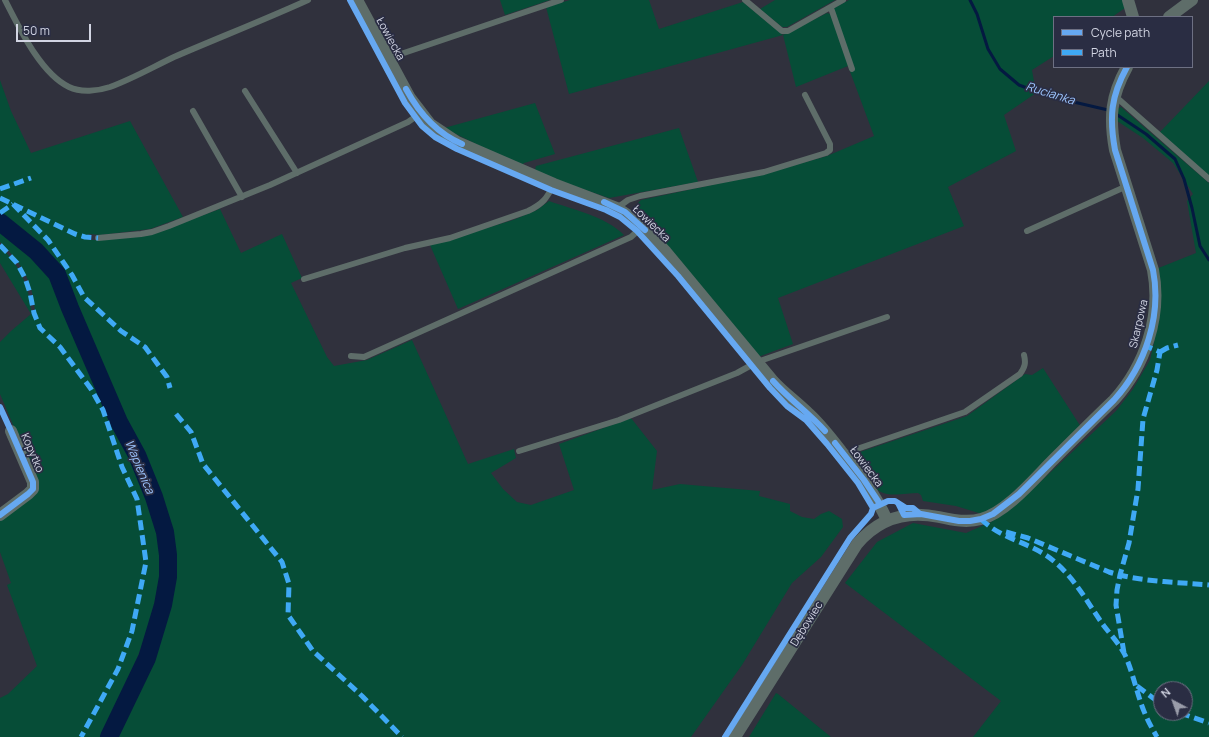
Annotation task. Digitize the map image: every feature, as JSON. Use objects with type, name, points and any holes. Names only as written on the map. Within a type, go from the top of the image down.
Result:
[{"type":"street","name":"Łowiecka","points":[[357,0],[410,98],[430,124],[457,142],[554,184],[617,208],[642,226],[666,252],[782,391],[816,420],[871,489],[887,520]]},
{"type":"street","points":[[1128,0],[1133,16]]},
{"type":"street","points":[[1170,16],[1192,0]]},
{"type":"street","name":"Skarpowa","points":[[887,520],[904,515],[921,514],[959,521],[970,521],[981,520],[993,514],[1019,494],[1125,388],[1135,373],[1146,346],[1154,311],[1156,284],[1153,270],[1115,150],[1111,131],[1111,118],[1115,96],[1119,83],[1126,68]]},
{"type":"street","name":"Kopytko","points":[[0,515],[28,494],[32,489],[33,482],[12,431]]},
{"type":"street","name":"Dębowiec","points":[[735,737],[857,544],[868,532],[887,520]]},
{"type":"lane","points":[[5,0],[33,51],[48,70],[59,81],[69,87],[88,91],[110,87],[175,57],[260,22],[308,0]]},
{"type":"lane","points":[[389,58],[561,0]]},
{"type":"lane","points":[[745,0],[782,31],[788,30],[831,8],[843,0]]},
{"type":"lane","points":[[831,8],[852,69]]},
{"type":"lane","points":[[245,91],[297,173]]},
{"type":"lane","points":[[617,208],[628,200],[640,196],[764,172],[826,153],[830,150],[830,144],[805,95]]},
{"type":"lane","points":[[1115,96],[1209,179]]},
{"type":"lane","points":[[193,111],[242,197]]},
{"type":"lane","points":[[98,238],[152,232],[242,197],[297,173],[408,122],[421,113]]},
{"type":"lane","points":[[304,279],[406,248],[450,238],[528,211],[536,207],[548,197],[554,184]]},
{"type":"lane","points":[[1027,231],[1126,186]]},
{"type":"lane","points":[[351,356],[364,357],[371,354],[631,237],[642,226]]},
{"type":"lane","points":[[519,451],[619,420],[737,373],[757,362],[887,317]]},
{"type":"lane","points":[[845,456],[854,450],[965,412],[1020,374],[1026,363],[1024,355]]},
{"type":"green space","points":[[500,0],[550,0],[505,15]]},
{"type":"green space","points":[[570,0],[649,0],[659,29],[743,2],[783,35],[569,94],[546,7]]},
{"type":"green space","points":[[775,0],[835,0],[787,27],[782,27],[760,9]]},
{"type":"green space","points":[[849,0],[1126,0],[1128,6],[1113,16],[1053,16],[1053,57],[1032,70],[1036,93],[1004,115],[1016,151],[948,187],[964,226],[778,298],[793,344],[758,357],[634,213],[636,206],[641,200],[763,174],[827,156],[874,136],[848,66],[796,87],[783,35],[827,13],[830,14],[834,12],[834,8]]},
{"type":"green space","points":[[0,80],[11,111],[31,153],[130,121],[183,217],[150,229],[100,235],[89,234],[87,240],[99,240],[154,233],[220,209],[241,253],[282,234],[302,278],[291,283],[327,357],[334,366],[367,360],[412,340],[468,464],[514,449],[516,458],[491,473],[503,489],[517,502],[531,505],[574,490],[559,444],[631,418],[657,451],[652,490],[680,484],[760,491],[759,496],[790,504],[790,511],[802,517],[814,519],[829,511],[842,519],[843,527],[821,557],[792,583],[742,665],[691,737],[116,737],[150,664],[167,606],[172,578],[173,555],[169,530],[159,495],[143,454],[123,419],[75,306],[65,277],[58,265],[40,247],[0,215]]},
{"type":"green space","points":[[1209,81],[1209,176],[1160,132]]},
{"type":"green space","points":[[535,103],[555,154],[524,163],[522,165],[444,128]]},
{"type":"green space","points":[[1121,107],[1209,183],[1209,737],[973,737],[1001,701],[845,583],[877,542],[913,523],[966,533],[991,522],[1022,499],[1116,411],[1133,389],[1150,360],[1155,338],[1156,269],[1196,253],[1187,201],[1193,194],[1173,163],[1143,138],[1114,119],[1115,110]]},
{"type":"green space","points":[[679,128],[698,182],[609,198],[565,183],[535,170],[536,166]]},
{"type":"green space","points":[[549,201],[599,218],[616,228],[624,235],[458,309],[430,245],[513,220],[537,210]]},
{"type":"green space","points":[[0,229],[32,253],[52,276],[109,415],[150,507],[155,526],[161,569],[153,609],[148,628],[134,665],[102,737],[0,737],[0,698],[8,694],[37,666],[7,585],[11,583],[0,552],[0,521],[31,496],[37,481],[0,394],[0,342],[31,314],[0,263],[0,246],[13,261],[20,273],[26,285],[32,313],[35,310],[32,292],[24,271],[11,253],[0,242]]},
{"type":"green space","points":[[1043,368],[1081,427],[1001,504],[982,514],[956,506],[923,501],[921,495],[918,493],[894,495],[881,492],[870,481],[853,458],[857,453],[967,416],[1025,374],[1032,375]]},
{"type":"green space","points":[[776,693],[778,694],[831,737],[749,737]]},
{"type":"waterway","name":"Rucianka","points":[[970,0],[977,14],[988,49],[1000,69],[1019,85],[1048,96],[1108,110]]},
{"type":"waterway","name":"Rucianka","points":[[1116,114],[1146,134],[1175,159],[1184,179],[1200,246],[1209,260]]},
{"type":"waterway","name":"Wapienica","points":[[0,222],[36,251],[57,274],[119,422],[137,455],[154,497],[165,532],[168,555],[168,577],[163,605],[147,658],[109,737]]},
{"type":"marked path","points":[[0,189],[31,178]]},
{"type":"marked path","points":[[0,198],[75,234],[85,237],[98,238]]},
{"type":"marked path","points":[[13,204],[48,240],[72,275],[84,297],[121,331],[145,347],[167,377],[170,388]]},
{"type":"marked path","points":[[0,213],[13,204]]},
{"type":"marked path","points":[[0,245],[17,263],[25,278],[34,313],[40,328],[60,347],[91,389],[103,410],[122,467],[137,499],[146,562],[132,631],[118,669],[81,737]]},
{"type":"marked path","points":[[1160,352],[1178,345]]},
{"type":"marked path","points":[[1124,653],[1116,605],[1117,590],[1129,543],[1138,489],[1143,419],[1157,370],[1160,352],[1146,346]]},
{"type":"marked path","points":[[176,414],[191,432],[203,464],[282,562],[289,584],[288,615],[313,651],[362,696],[402,737]]},
{"type":"marked path","points":[[981,519],[1008,537],[1038,550],[1056,563],[1070,577],[1125,655],[1148,721],[1157,737]]},
{"type":"marked path","points":[[1006,532],[1028,538],[1109,572],[1133,578],[1209,585]]},
{"type":"marked path","points":[[1137,686],[1153,698]]},
{"type":"marked path","points":[[1193,717],[1209,723]]},
{"type":"cycle path","points":[[350,0],[405,103],[422,126],[435,137],[457,149],[551,190],[606,210],[620,217],[637,231],[678,276],[770,388],[787,406],[806,420],[827,444],[858,483],[873,508],[871,514],[850,538],[725,737]]},
{"type":"cycle path","points":[[898,503],[904,515],[921,514],[959,521],[970,521],[981,519],[993,514],[1019,494],[1114,400],[1125,387],[1134,372],[1142,356],[1153,322],[1155,287],[1153,270],[1115,150],[1113,138],[1113,107],[1118,88],[1127,68]]},
{"type":"cycle path","points":[[406,89],[423,114],[436,128],[462,144]]},
{"type":"cycle path","points":[[604,202],[625,212],[645,230]]},
{"type":"cycle path","points":[[773,381],[825,431]]},
{"type":"cycle path","points":[[0,407],[33,482],[33,489],[0,515]]},
{"type":"cycle path","points":[[835,443],[864,480],[880,504]]},
{"type":"cycle path","points":[[875,507],[888,501],[895,501],[906,508],[913,508],[920,514]]}]
